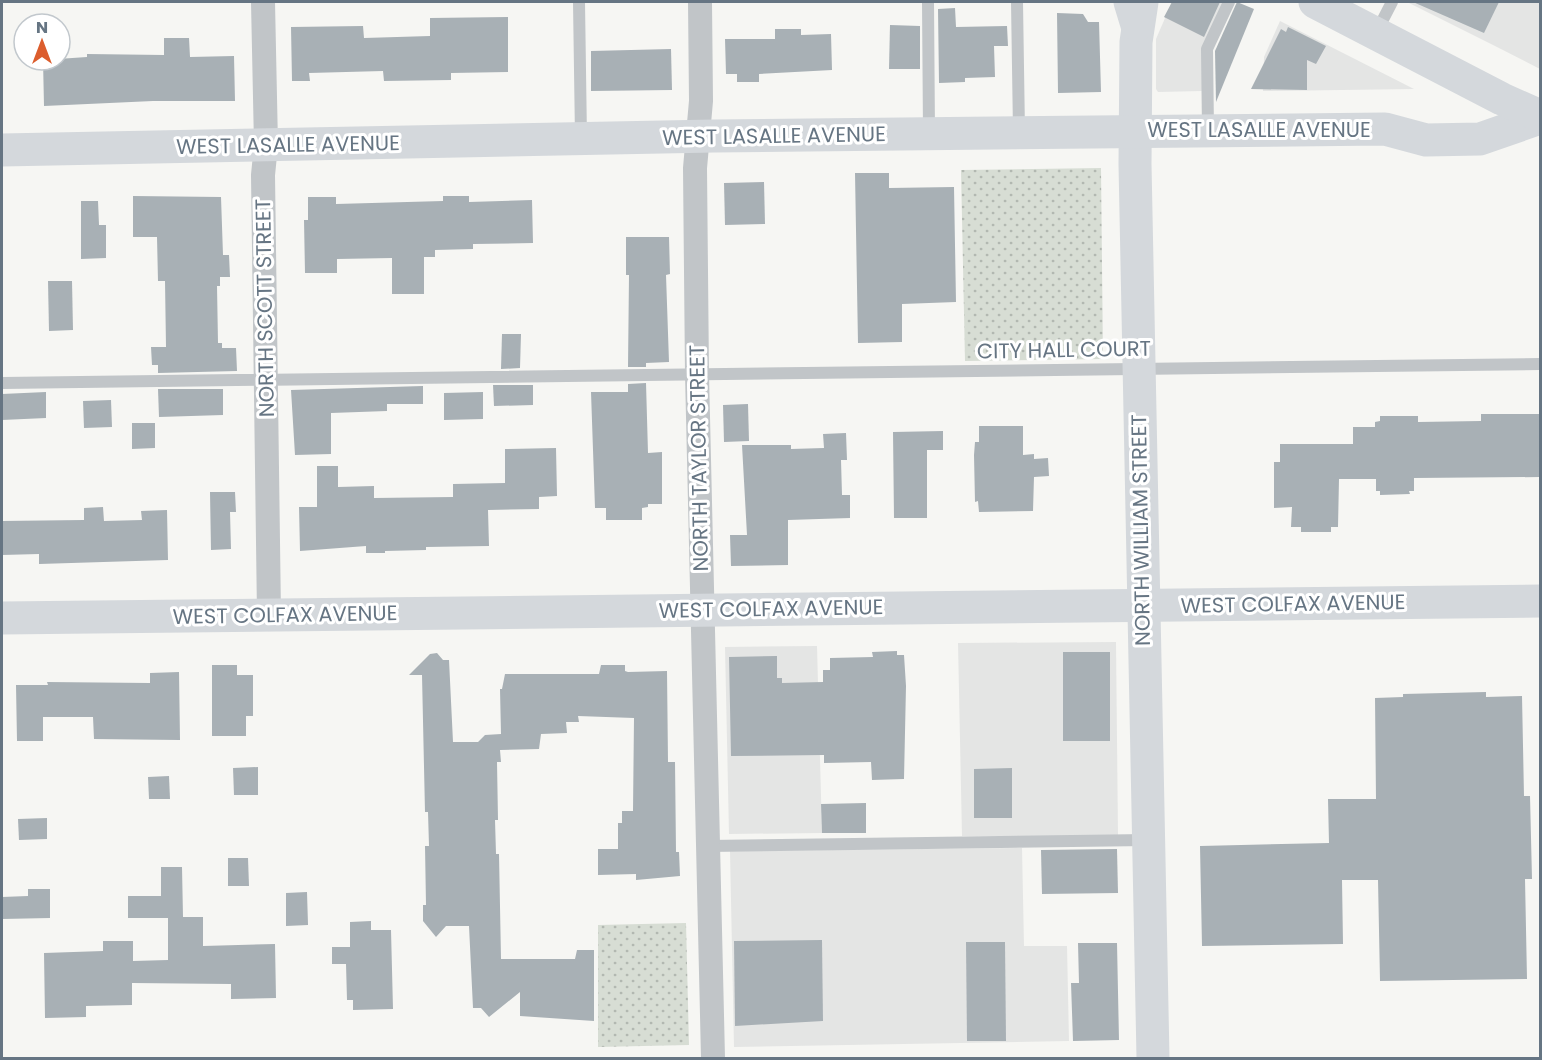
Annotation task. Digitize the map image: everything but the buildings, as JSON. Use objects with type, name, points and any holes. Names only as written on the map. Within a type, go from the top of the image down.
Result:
[{"type":"street","name":"NORTH SCOTT STREET","points":[[263,2],[269,615]]},
{"type":"street","name":"NORTH TAYLOR STREET","points":[[700,2],[701,100],[695,168],[697,374],[712,1059]]},
{"type":"street","points":[[1315,2],[1540,117]]},
{"type":"street","name":"NORTH WILLIAM STREET","points":[[1136,9],[1138,368],[1153,1059]]},
{"type":"street","name":"WEST LASALLE AVENUE","points":[[2,150],[698,137],[1385,129],[1426,140],[1480,139],[1540,117]]},
{"type":"street","name":"WEST COLFAX AVENUE","points":[[2,618],[1540,601]]},
{"type":"lane","points":[[579,2],[581,139]]},
{"type":"lane","points":[[928,2],[928,135]]},
{"type":"lane","points":[[1017,2],[1019,134]]},
{"type":"lane","points":[[1209,131],[1208,49],[1229,2]]},
{"type":"lane","points":[[1376,34],[1392,2]]},
{"type":"lane","name":"CITY HALL COURT","points":[[2,383],[1540,364]]},
{"type":"lane","points":[[708,846],[1148,840]]},
{"type":"shaded area","points":[[1172,2],[1225,2],[1202,91],[1158,92],[1156,89],[1156,39]]},
{"type":"shaded area","points":[[1407,2],[1540,2],[1540,69],[1495,46]]},
{"type":"shaded area","points":[[1280,21],[1414,89],[1263,91],[1264,57]]},
{"type":"shaded area","points":[[1101,168],[1103,359],[965,361],[961,170]]},
{"type":"shaded area","points":[[1116,642],[1118,836],[962,836],[958,643]]},
{"type":"shaded area","points":[[817,646],[822,833],[729,834],[725,647]]},
{"type":"shaded area","points":[[1022,848],[1024,946],[1067,946],[1069,1041],[734,1047],[730,851]]},
{"type":"shaded area","points":[[686,923],[689,1045],[598,1047],[598,925]]}]
